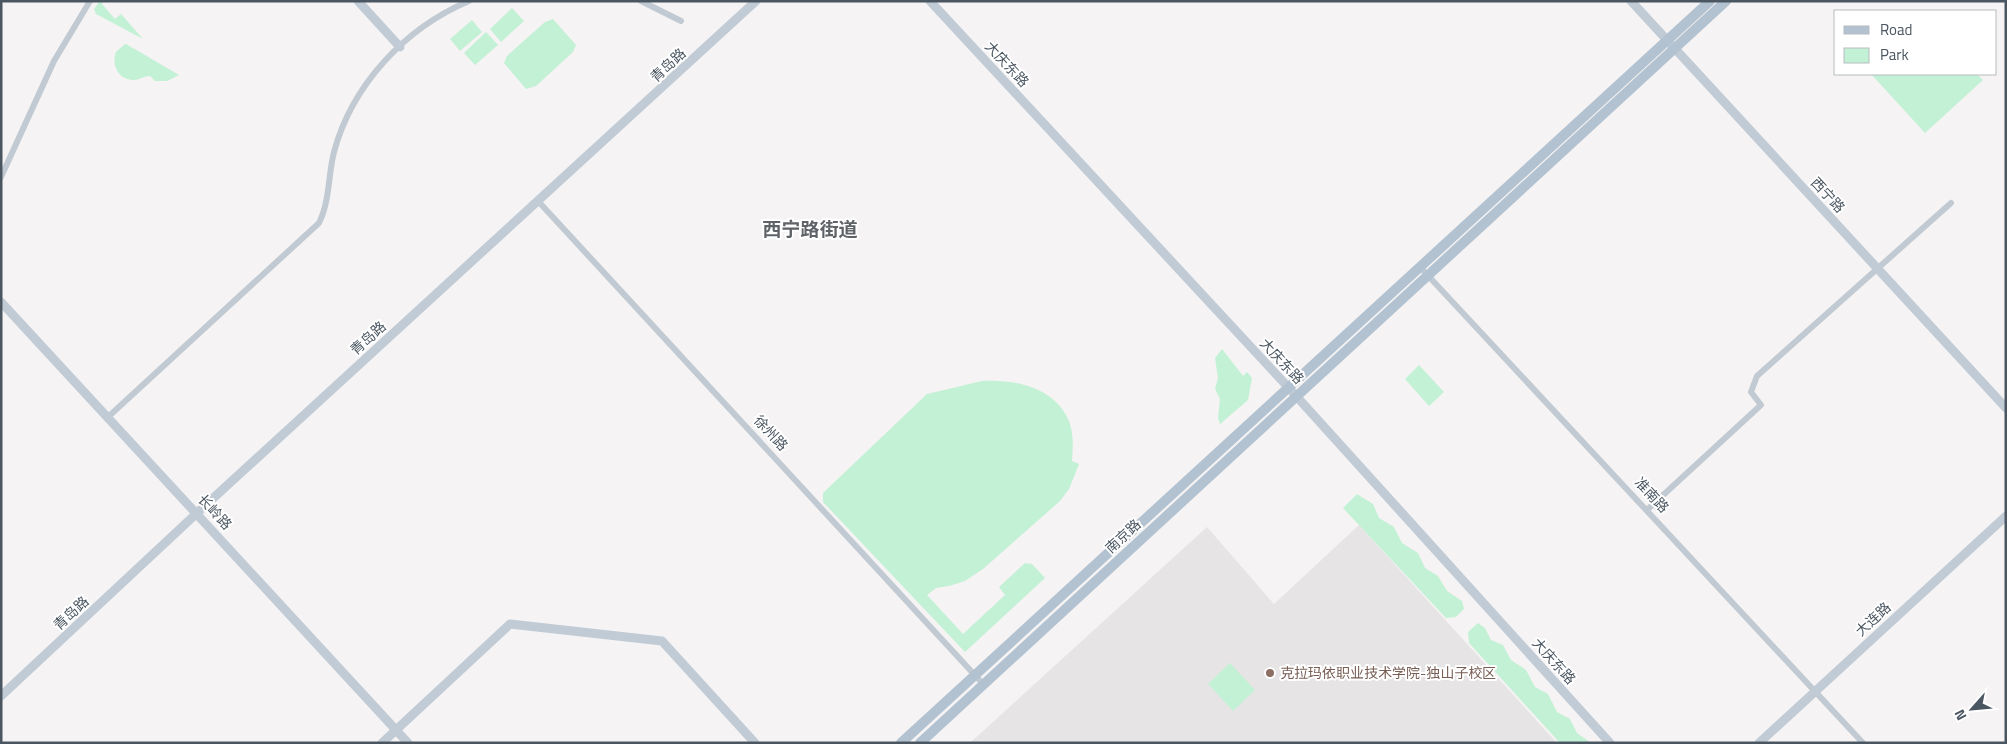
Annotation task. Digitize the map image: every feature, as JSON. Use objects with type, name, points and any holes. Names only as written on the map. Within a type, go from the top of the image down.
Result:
[{"type":"main road","points":[[1671,45],[1710,1]]},
{"type":"main road","points":[[1671,45],[1726,1]]},
{"type":"main road","name":"南京路","points":[[901,743],[1420,267],[1671,45]]},
{"type":"main road","name":"南京路","points":[[920,743],[1297,397],[1671,45]]},
{"type":"street","points":[[1,177],[54,60],[90,1]]},
{"type":"street","points":[[358,1],[400,47]]},
{"type":"street","points":[[108,416],[319,223],[325,212],[334,152],[344,124],[360,92],[374,73],[400,47],[439,16],[469,1]]},
{"type":"street","points":[[641,1],[681,21]]},
{"type":"street","name":"青岛路","points":[[1,696],[197,513],[756,1]]},
{"type":"street","name":"大庆东路","points":[[930,1],[1288,387],[1610,743]]},
{"type":"street","name":"西宁路","points":[[1631,1],[2006,408]]},
{"type":"street","name":"徐州路","points":[[538,201],[983,684]]},
{"type":"street","points":[[1648,509],[1761,405],[1751,392],[1758,376],[1951,203]]},
{"type":"street","name":"准南路","points":[[1420,267],[1648,509],[1863,743]]},
{"type":"street","name":"长岭路","points":[[1,302],[408,743]]},
{"type":"street","name":"大连路","points":[[1759,743],[2006,516]]},
{"type":"street","points":[[382,743],[510,624],[662,642],[755,743]]},
{"type":"shaded area","name":"克拉玛依职业技术学院-独山子校区","points":[[1359,525],[1557,743],[970,743],[1207,527],[1274,604]]},
{"type":"green space","points":[[100,1],[103,1],[102,4],[115,19],[121,14],[143,39],[96,14],[94,9]]},
{"type":"green space","points":[[512,8],[524,21],[501,42],[490,29]]},
{"type":"green space","points":[[553,19],[576,45],[573,52],[536,86],[526,89],[504,63],[507,56],[545,22]]},
{"type":"green space","points":[[472,20],[482,32],[460,51],[450,39]]},
{"type":"green space","points":[[486,32],[498,45],[475,65],[464,53]]},
{"type":"green space","points":[[125,44],[179,75],[167,81],[155,81],[150,76],[135,80],[125,78],[116,67],[115,57],[116,52]]},
{"type":"green space","points":[[1872,75],[1978,75],[1983,80],[1925,133]]},
{"type":"green space","points":[[1222,349],[1243,376],[1247,372],[1252,378],[1248,400],[1220,424],[1218,418],[1220,399],[1215,389],[1218,378],[1215,358]]},
{"type":"green space","points":[[1419,365],[1444,392],[1429,406],[1405,379]]},
{"type":"green space","points":[[982,381],[1007,382],[1032,387],[1053,399],[1062,408],[1070,424],[1073,445],[1072,461],[1079,464],[1069,489],[1060,501],[983,569],[965,581],[936,588],[927,595],[963,634],[1005,595],[999,587],[1025,563],[1032,564],[1045,578],[965,652],[823,502],[823,493],[927,394]]},
{"type":"green space","points":[[1357,494],[1373,504],[1379,518],[1394,527],[1402,543],[1418,553],[1425,568],[1438,576],[1447,591],[1462,601],[1464,609],[1456,617],[1446,618],[1343,508]]},
{"type":"green space","points":[[1478,623],[1485,628],[1491,640],[1503,645],[1511,660],[1526,670],[1535,687],[1548,694],[1557,712],[1570,719],[1577,733],[1591,743],[1560,743],[1469,643],[1468,632]]},
{"type":"green space","points":[[1230,663],[1255,690],[1233,711],[1208,684]]},
{"type":"place","name":"克拉玛依职业技术学院-独山子校区","points":[[1270,673]]},
{"type":"district","name":"西宁路街道","points":[[810,229]]}]
